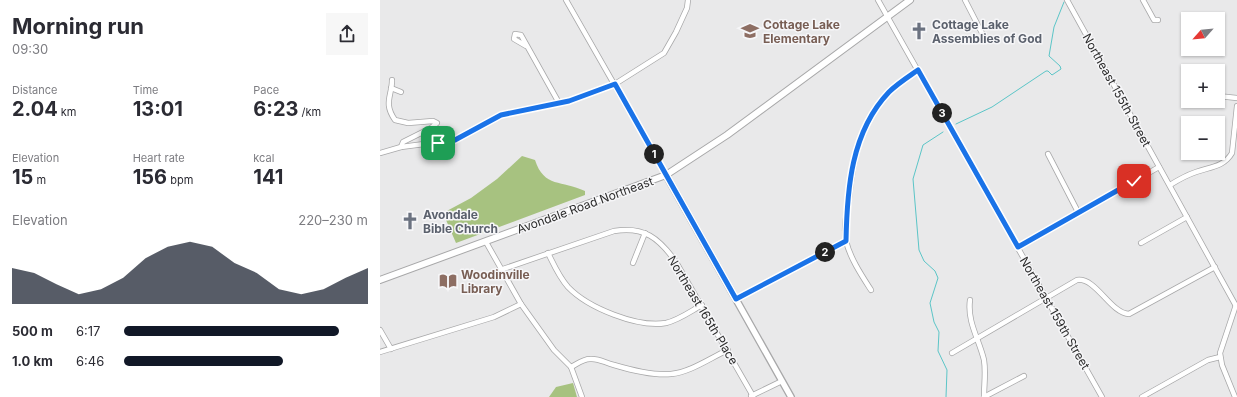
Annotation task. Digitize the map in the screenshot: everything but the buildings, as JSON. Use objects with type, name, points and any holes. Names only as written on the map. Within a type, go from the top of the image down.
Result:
[{"type":"main road","name":"Avondale Road Northeast","points":[[380,279],[486,242],[666,175],[727,135],[910,0]]},
{"type":"street","points":[[566,0],[615,84],[791,397]]},
{"type":"street","points":[[380,153],[400,147],[455,140],[501,115],[580,98],[615,84],[664,53],[687,8],[688,0]]},
{"type":"street","name":"Northeast 159th Street","points":[[878,0],[1047,297],[1102,397]]},
{"type":"street","points":[[965,0],[984,35]]},
{"type":"street","name":"Northeast 155th Street","points":[[1068,0],[1236,305]]},
{"type":"street","points":[[1143,0],[1154,20],[1158,20]]},
{"type":"street","points":[[526,46],[559,103]]},
{"type":"street","points":[[871,290],[856,264],[846,241],[854,158],[859,140],[874,112],[889,92],[918,70]]},
{"type":"street","points":[[392,80],[388,96],[392,116],[395,120],[408,123],[432,121],[437,123],[431,128],[403,142],[400,147]]},
{"type":"street","points":[[391,88],[401,92]]},
{"type":"street","points":[[1225,97],[1237,98]]},
{"type":"street","points":[[1170,185],[1196,172],[1220,164],[1228,158],[1232,152],[1237,106]]},
{"type":"street","points":[[1048,154],[1078,212]]},
{"type":"street","points":[[1018,247],[1159,167]]},
{"type":"street","points":[[1142,243],[1187,217]]},
{"type":"street","points":[[500,270],[614,231],[632,229],[645,233],[633,263]]},
{"type":"street","name":"Northeast 165th Place","points":[[645,233],[661,243],[668,250],[728,350],[751,396]]},
{"type":"street","points":[[736,299],[846,241]]},
{"type":"street","points":[[486,242],[520,304],[554,350],[571,367],[582,397]]},
{"type":"street","points":[[548,253],[561,278],[568,287],[587,302],[604,311],[641,321],[667,322],[702,305]]},
{"type":"street","points":[[952,353],[1077,280],[1085,280],[1120,312],[1129,314],[1214,267]]},
{"type":"street","points":[[970,300],[969,310],[976,339],[982,352],[985,368],[984,397],[1024,376]]},
{"type":"street","points":[[380,352],[494,317],[520,304]]},
{"type":"street","points":[[1235,397],[1220,355],[1236,305]]},
{"type":"street","points":[[380,330],[391,349]]},
{"type":"street","points":[[571,367],[589,359],[598,359],[612,365],[630,369],[655,374],[671,374],[689,369],[728,350]]},
{"type":"street","points":[[1142,397],[1208,360],[1220,355]]},
{"type":"street","points":[[751,396],[782,381]]},
{"type":"street","points":[[1231,387],[1237,384]]},
{"type":"green space","points":[[522,156],[535,160],[543,175],[549,179],[585,191],[585,195],[456,243],[443,213],[471,198],[497,179]]},
{"type":"green space","points":[[573,383],[577,397],[549,397],[556,387]]},
{"type":"waterway","points":[[956,124],[992,107],[1046,71],[1052,75],[1061,69],[1060,66],[1049,56],[1054,27],[1064,2]]},
{"type":"waterway","points":[[943,132],[923,145],[913,179],[919,250],[924,261],[935,271],[938,278],[930,303],[934,322],[939,332],[938,351],[947,370],[946,397]]},
{"type":"place","name":"Cottage Lake Elementary","points":[[750,31]]},
{"type":"place","name":"Cottage Lake Assemblies of God","points":[[919,31]]},
{"type":"place","name":"Avondale Bible Church","points":[[410,221]]},
{"type":"place","name":"Woodinville Library","points":[[448,281]]},
{"type":"route","points":[[438,143],[455,140],[501,115],[569,101],[615,84],[736,299],[846,241],[846,220],[851,178],[859,140],[877,106],[889,92],[918,70],[1018,247],[1134,181]]}]
